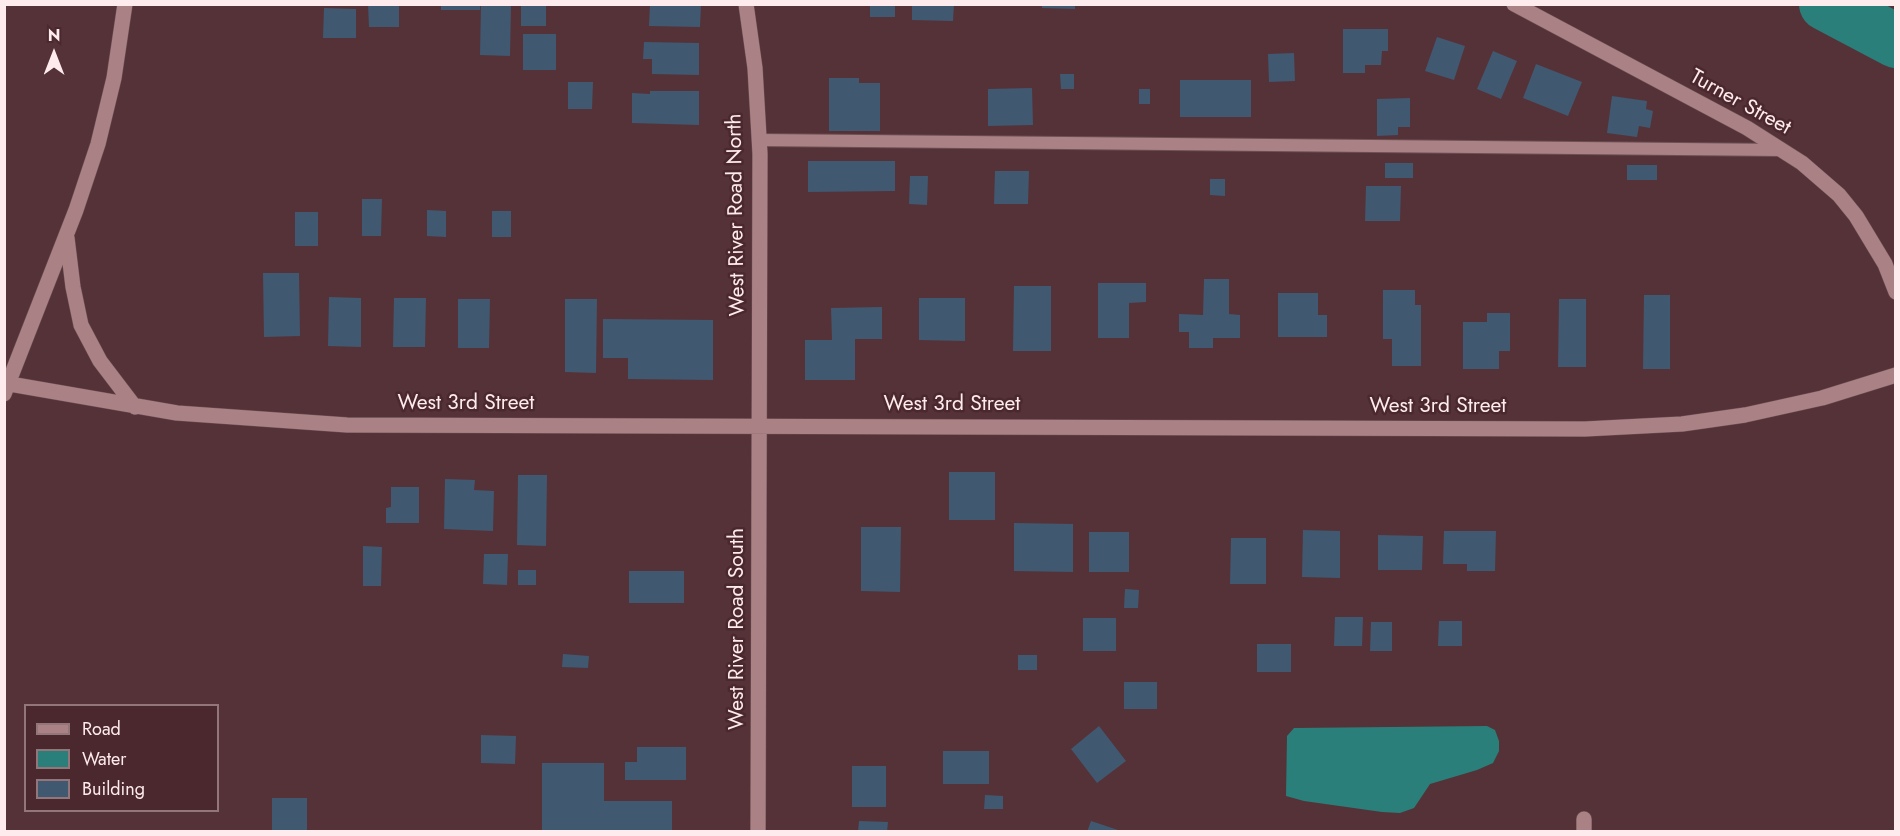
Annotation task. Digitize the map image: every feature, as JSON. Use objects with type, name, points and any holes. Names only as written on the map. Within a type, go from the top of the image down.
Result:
[{"type":"main road","points":[[6,387],[67,235],[98,144],[114,78],[125,4]]},
{"type":"main road","name":"West River Road North","points":[[746,4],[755,68],[759,140],[759,426]]},
{"type":"main road","name":"Turner Street","points":[[1514,4],[1747,129],[1802,163],[1822,179],[1850,209],[1885,264],[1896,292]]},
{"type":"main road","points":[[67,235],[73,287],[81,325],[100,361],[135,407]]},
{"type":"main road","name":"West 3rd Street","points":[[6,387],[177,413],[347,425],[1610,428],[1682,424],[1745,416],[1822,398],[1896,375]]},
{"type":"main road","name":"West River Road South","points":[[758,831],[759,426]]},
{"type":"lane","points":[[759,140],[1781,150]]},
{"type":"water","points":[[1487,726],[1495,730],[1499,741],[1499,751],[1493,763],[1430,784],[1414,808],[1400,813],[1304,801],[1286,796],[1287,736],[1294,728]]},
{"type":"building","points":[[368,4],[399,4],[399,27],[369,27]]},
{"type":"building","points":[[441,4],[480,4],[480,10],[441,10]]},
{"type":"building","points":[[481,4],[511,4],[510,56],[480,55]]},
{"type":"building","points":[[521,4],[546,4],[546,26],[521,26]]},
{"type":"building","points":[[650,4],[701,4],[700,27],[649,26]]},
{"type":"building","points":[[870,4],[895,4],[895,17],[870,17]]},
{"type":"building","points":[[912,4],[954,4],[953,21],[912,20]]},
{"type":"building","points":[[1042,4],[1075,4],[1075,9],[1042,8]]},
{"type":"building","points":[[324,8],[356,9],[356,38],[323,38]]},
{"type":"building","points":[[1343,29],[1388,29],[1388,51],[1382,51],[1381,65],[1365,65],[1365,73],[1343,73]]},
{"type":"building","points":[[523,34],[556,34],[556,70],[523,70]]},
{"type":"building","points":[[1437,37],[1465,46],[1454,80],[1425,71]]},
{"type":"building","points":[[644,42],[699,43],[699,75],[652,74],[652,59],[643,59]]},
{"type":"building","points":[[1493,51],[1517,61],[1501,99],[1477,89]]},
{"type":"building","points":[[1294,53],[1295,81],[1269,82],[1268,54]]},
{"type":"building","points":[[1536,64],[1582,82],[1568,116],[1523,98]]},
{"type":"building","points":[[1060,74],[1074,74],[1074,89],[1061,89]]},
{"type":"building","points":[[829,78],[859,78],[859,83],[880,83],[880,131],[829,131]]},
{"type":"building","points":[[1180,80],[1251,80],[1251,117],[1180,117]]},
{"type":"building","points":[[568,82],[593,82],[592,109],[568,109]]},
{"type":"building","points":[[1032,88],[1033,125],[988,126],[988,89]]},
{"type":"building","points":[[1139,89],[1150,89],[1150,104],[1139,104]]},
{"type":"building","points":[[650,91],[699,91],[699,125],[632,123],[632,93],[650,94]]},
{"type":"building","points":[[1612,96],[1647,101],[1646,109],[1653,111],[1650,128],[1639,126],[1637,137],[1607,133]]},
{"type":"building","points":[[1410,98],[1410,127],[1398,127],[1398,135],[1377,136],[1377,99]]},
{"type":"building","points":[[808,161],[895,161],[895,191],[808,192]]},
{"type":"building","points":[[1385,163],[1413,163],[1413,178],[1385,178]]},
{"type":"building","points":[[1627,165],[1657,165],[1657,180],[1627,180]]},
{"type":"building","points":[[995,171],[1029,171],[1028,204],[994,204]]},
{"type":"building","points":[[910,176],[928,176],[927,205],[909,204]]},
{"type":"building","points":[[1210,179],[1225,179],[1225,196],[1210,195]]},
{"type":"building","points":[[1366,186],[1401,186],[1400,221],[1365,221]]},
{"type":"building","points":[[362,199],[382,199],[381,236],[362,236]]},
{"type":"building","points":[[427,210],[446,211],[446,237],[427,236]]},
{"type":"building","points":[[492,211],[511,211],[511,237],[492,237]]},
{"type":"building","points":[[295,212],[318,212],[318,246],[295,246]]},
{"type":"building","points":[[263,273],[299,273],[300,336],[264,337]]},
{"type":"building","points":[[1204,279],[1229,279],[1229,314],[1240,315],[1240,338],[1213,338],[1213,348],[1189,348],[1189,332],[1179,332],[1179,314],[1203,315]]},
{"type":"building","points":[[1098,283],[1146,283],[1146,302],[1129,303],[1129,338],[1098,338]]},
{"type":"building","points":[[1014,286],[1051,286],[1051,351],[1013,351]]},
{"type":"building","points":[[1383,290],[1415,290],[1415,305],[1421,305],[1421,366],[1392,366],[1392,339],[1383,339]]},
{"type":"building","points":[[1278,293],[1318,293],[1318,315],[1327,315],[1327,337],[1278,337]]},
{"type":"building","points":[[1644,295],[1670,295],[1670,369],[1643,369]]},
{"type":"building","points":[[329,297],[361,298],[361,347],[328,346]]},
{"type":"building","points":[[394,298],[426,298],[425,347],[393,347]]},
{"type":"building","points":[[919,298],[965,298],[965,341],[919,340]]},
{"type":"building","points":[[458,299],[490,299],[489,348],[458,348]]},
{"type":"building","points":[[565,299],[597,299],[596,373],[565,372]]},
{"type":"building","points":[[1559,299],[1586,299],[1586,367],[1558,367]]},
{"type":"building","points":[[882,307],[882,339],[855,339],[855,380],[805,380],[805,340],[832,340],[831,308]]},
{"type":"building","points":[[1487,313],[1510,313],[1510,351],[1499,351],[1499,369],[1463,369],[1463,322],[1487,322]]},
{"type":"building","points":[[603,319],[713,320],[713,380],[628,379],[628,358],[603,358]]},
{"type":"building","points":[[949,472],[995,472],[995,520],[949,520]]},
{"type":"building","points":[[518,475],[547,475],[546,546],[517,545]]},
{"type":"building","points":[[445,479],[475,480],[474,490],[494,491],[493,531],[444,529]]},
{"type":"building","points":[[391,487],[419,487],[419,523],[386,523],[386,508],[391,507]]},
{"type":"building","points":[[1014,523],[1073,524],[1073,572],[1014,571]]},
{"type":"building","points":[[861,527],[901,527],[900,592],[861,591]]},
{"type":"building","points":[[1303,530],[1340,531],[1340,578],[1302,577]]},
{"type":"building","points":[[1444,531],[1496,531],[1495,571],[1467,571],[1467,564],[1443,564]]},
{"type":"building","points":[[1089,532],[1129,532],[1129,572],[1089,572]]},
{"type":"building","points":[[1378,535],[1423,536],[1422,570],[1378,570]]},
{"type":"building","points":[[1231,538],[1266,538],[1266,584],[1230,584]]},
{"type":"building","points":[[363,546],[382,547],[381,586],[363,586]]},
{"type":"building","points":[[484,554],[508,554],[507,585],[483,584]]},
{"type":"building","points":[[518,570],[536,570],[536,585],[518,585]]},
{"type":"building","points":[[629,571],[684,571],[684,603],[629,603]]},
{"type":"building","points":[[1125,589],[1139,590],[1138,608],[1124,608]]},
{"type":"building","points":[[1335,617],[1363,617],[1362,646],[1334,646]]},
{"type":"building","points":[[1083,618],[1116,618],[1116,651],[1083,651]]},
{"type":"building","points":[[1439,621],[1462,621],[1462,646],[1438,646]]},
{"type":"building","points":[[1371,622],[1392,622],[1392,651],[1370,651]]},
{"type":"building","points":[[1257,644],[1291,644],[1291,672],[1257,672]]},
{"type":"building","points":[[563,654],[589,656],[588,668],[562,667]]},
{"type":"building","points":[[1018,655],[1037,655],[1037,670],[1018,670]]},
{"type":"building","points":[[1124,682],[1157,682],[1157,709],[1124,709]]},
{"type":"building","points":[[1099,726],[1126,761],[1097,783],[1071,749]]},
{"type":"building","points":[[481,735],[516,736],[515,764],[481,763]]},
{"type":"building","points":[[637,747],[686,747],[686,780],[625,780],[625,762],[637,762]]},
{"type":"building","points":[[943,751],[989,751],[989,784],[943,784]]},
{"type":"building","points":[[542,763],[604,763],[604,801],[672,801],[672,832],[542,832]]},
{"type":"building","points":[[852,766],[886,766],[886,807],[852,807]]},
{"type":"building","points":[[985,795],[1003,796],[1003,809],[984,809]]},
{"type":"building","points":[[272,798],[307,798],[307,832],[272,832]]},
{"type":"building","points":[[859,821],[888,822],[887,832],[858,832]]},
{"type":"building","points":[[1091,821],[1121,831],[1121,832],[1087,832]]},
{"type":"waterway","points":[[1826,4],[1896,41]]}]
